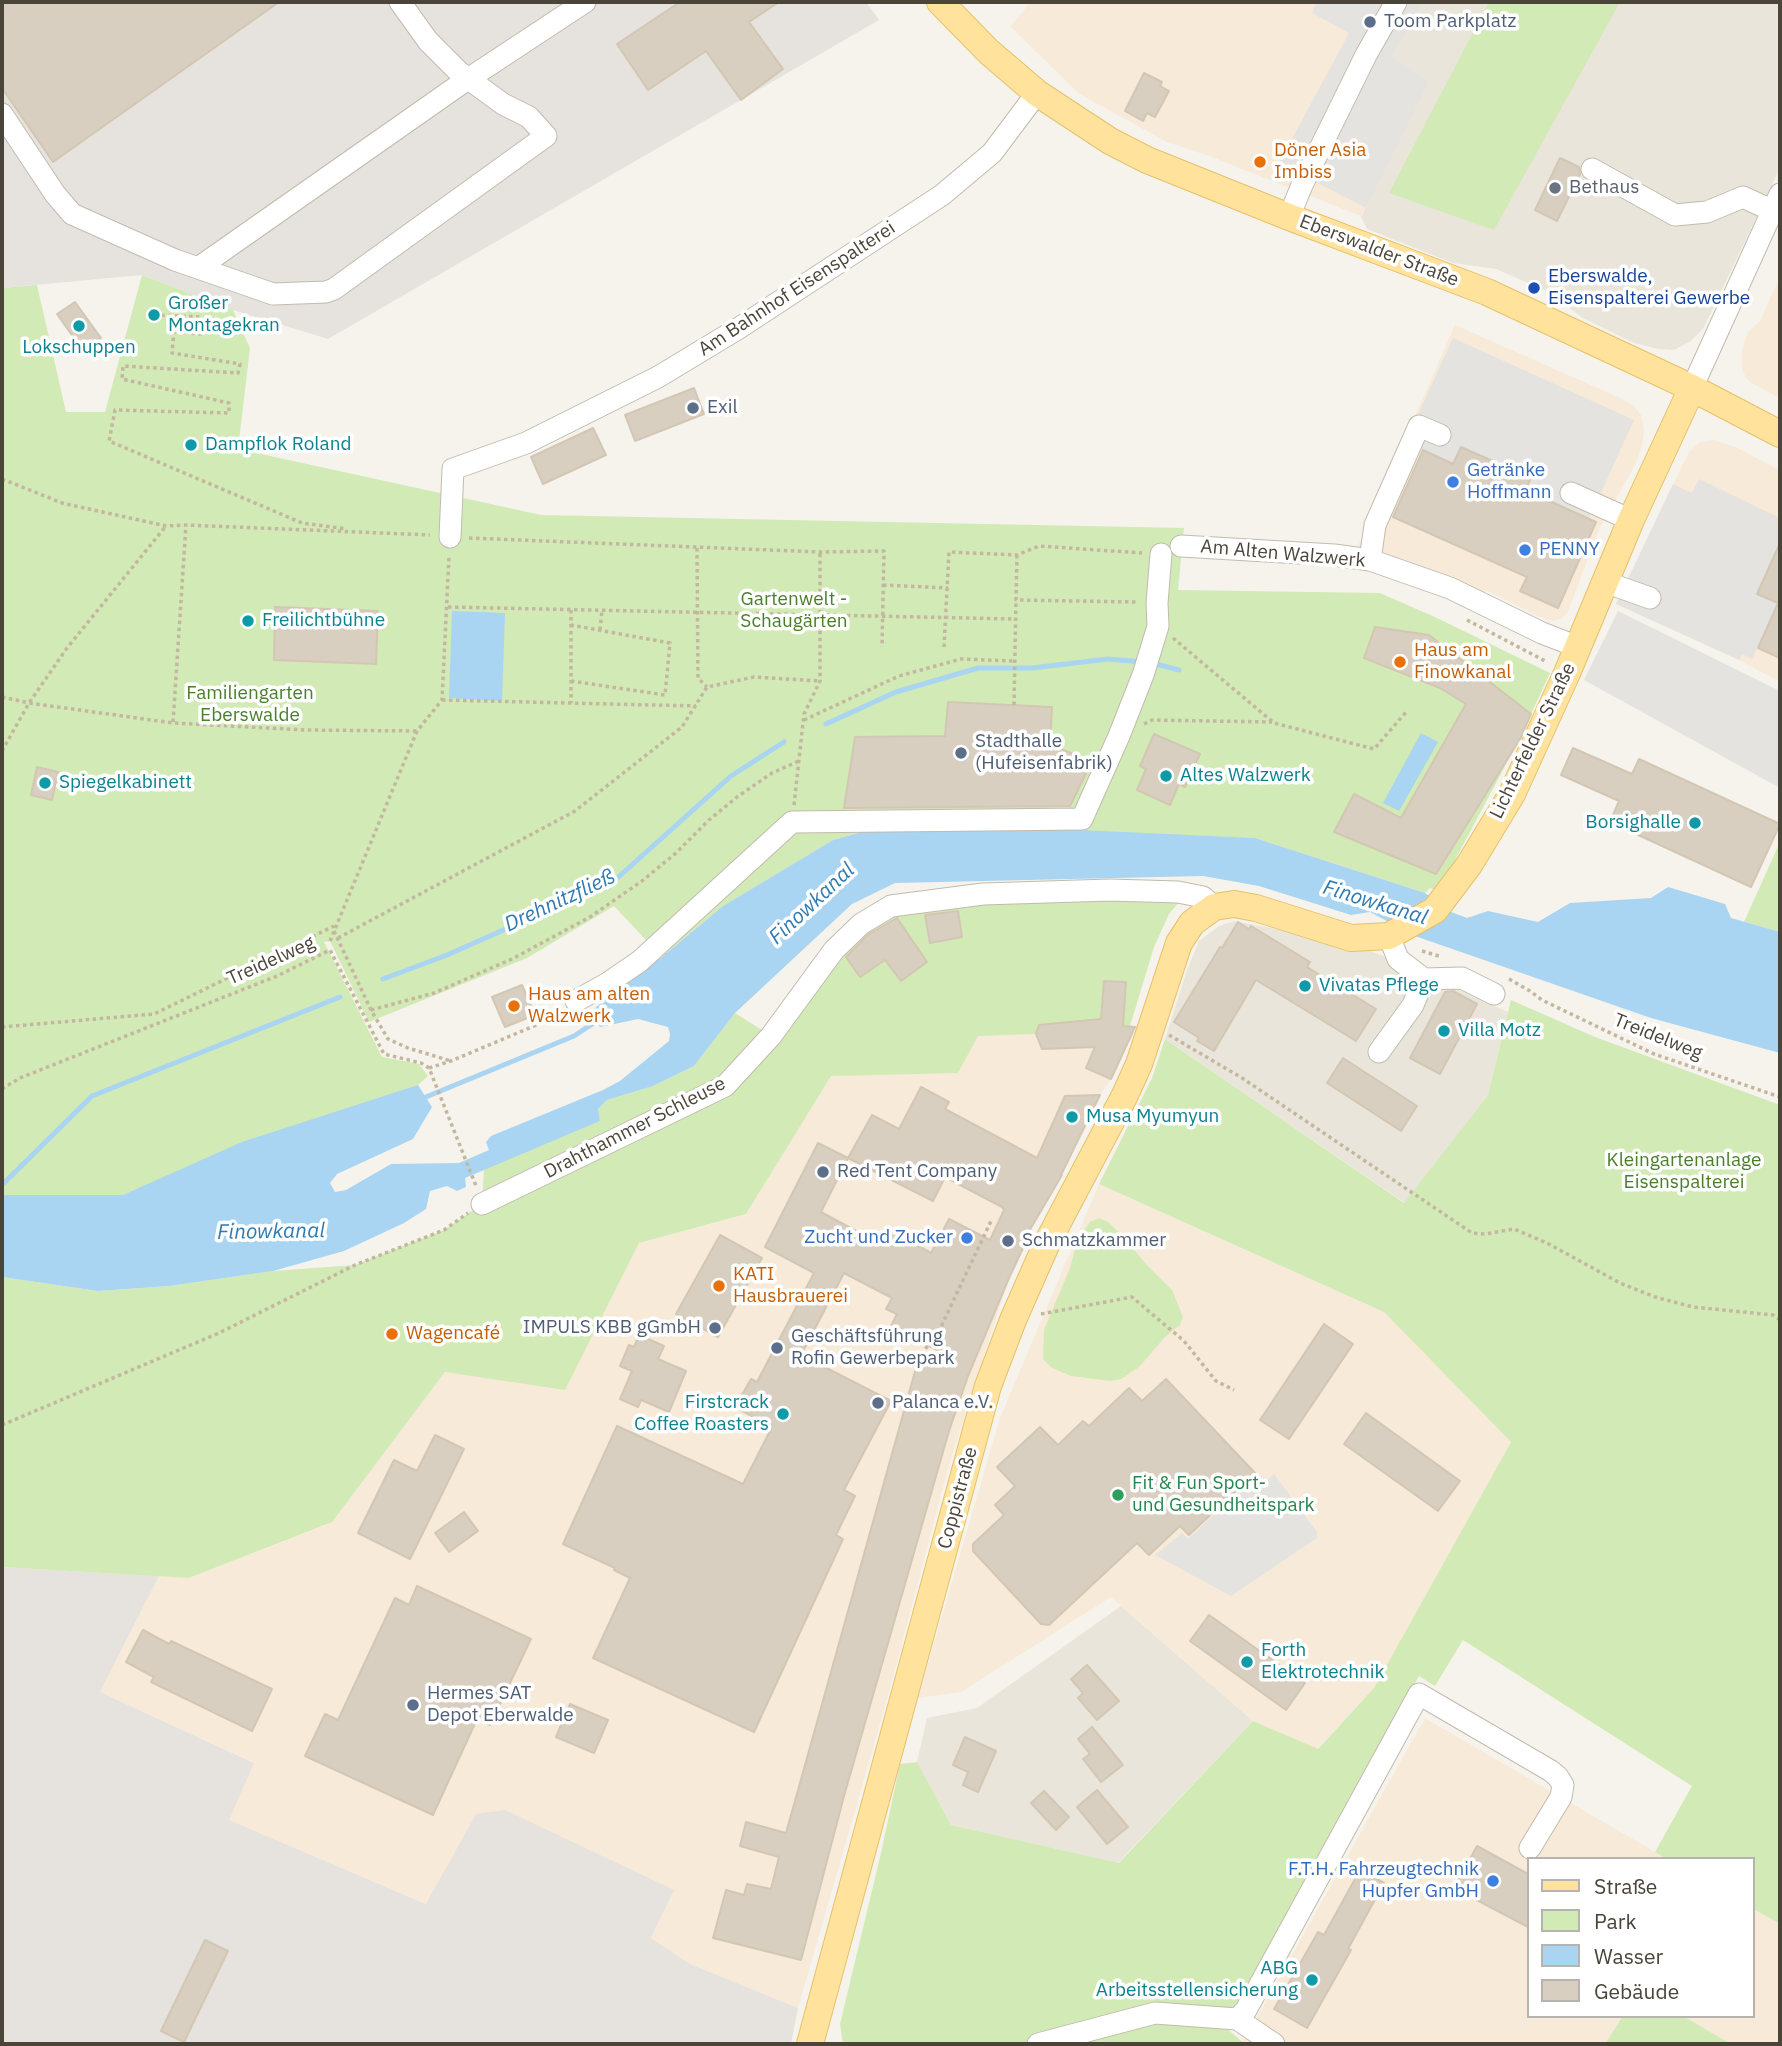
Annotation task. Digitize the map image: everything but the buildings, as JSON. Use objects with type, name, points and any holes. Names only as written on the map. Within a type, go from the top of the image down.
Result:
[{"type":"main road","name":"Eberswalder Straße","points":[[940,2],[989,52],[1037,93],[1110,141],[1147,160],[1289,217],[1487,292],[1692,388],[1780,435]]},
{"type":"main road","name":"Lichterfelder Straße","points":[[1213,907],[1234,904],[1256,908],[1351,938],[1389,936],[1435,910],[1469,865],[1512,794],[1567,673],[1631,520],[1692,388]]},
{"type":"main road","name":"Coppistraße","points":[[810,2044],[988,1386],[1046,1245],[1139,1064],[1179,943],[1192,923],[1213,907]]},
{"type":"street","points":[[2,114],[55,194],[72,214],[175,260],[273,294],[326,292],[334,289],[546,136],[529,117],[503,104],[468,78],[428,41],[400,2]]},
{"type":"street","points":[[198,268],[468,78],[585,2]]},
{"type":"street","points":[[1289,217],[1301,185],[1395,2]]},
{"type":"street","name":"Am Bahnhof Eisenspalterei","points":[[450,537],[453,469],[526,443],[658,377],[739,328],[942,195],[992,153],[1037,93]]},
{"type":"street","points":[[1592,169],[1675,215],[1707,212],[1743,197],[1777,203],[1692,388]]},
{"type":"street","points":[[1370,560],[1375,525],[1419,426],[1440,435]]},
{"type":"street","points":[[1571,493],[1631,520]]},
{"type":"street","points":[[576,1001],[640,961],[792,822],[1082,819],[1143,675],[1155,636],[1157,603],[1171,550]]},
{"type":"street","name":"Am Alten Walzwerk","points":[[1171,550],[1334,555],[1370,560],[1450,588],[1542,633],[1578,647]]},
{"type":"street","points":[[1605,582],[1650,598]]},
{"type":"street","name":"Drahthammer Schleuse","points":[[482,1203],[725,1086],[771,1036],[834,950],[861,924],[891,906],[983,894],[1110,890],[1178,892],[1203,897],[1213,907]]},
{"type":"street","points":[[1389,936],[1398,959],[1424,979],[1462,978],[1494,994]]},
{"type":"street","points":[[1379,1052],[1413,1004],[1424,979]]},
{"type":"street","points":[[1237,2019],[1246,2010],[1419,1694],[1558,1777],[1563,1785],[1561,1797],[1530,1848]]},
{"type":"street","points":[[1038,2044],[1155,2013],[1237,2019],[1274,2044]]},
{"type":"path","points":[[154,315],[202,317],[200,334],[174,331],[172,353],[240,364],[237,373],[122,366],[122,379],[229,403],[229,413],[115,410],[109,441],[302,523],[366,532]]},
{"type":"path","points":[[2,479],[62,503],[166,526],[366,532],[697,548],[884,551],[882,647]]},
{"type":"path","points":[[173,723],[186,525]]},
{"type":"path","points":[[2,751],[29,703],[67,648],[166,526]]},
{"type":"path","points":[[330,941],[417,731],[442,699],[450,537]]},
{"type":"path","points":[[944,647],[949,552],[1017,555],[1039,546],[1171,550]]},
{"type":"path","points":[[697,548],[698,678],[707,687]]},
{"type":"path","points":[[796,793],[804,714],[820,681],[820,552]]},
{"type":"path","points":[[1014,705],[1017,555]]},
{"type":"path","points":[[883,585],[948,588]]},
{"type":"path","points":[[1016,600],[1157,603]]},
{"type":"path","points":[[448,607],[1015,619]]},
{"type":"path","points":[[571,610],[571,703]]},
{"type":"path","points":[[600,631],[602,610]]},
{"type":"path","points":[[1459,617],[1567,673]]},
{"type":"path","points":[[571,625],[670,643],[665,695],[571,681]]},
{"type":"path","points":[[1155,636],[1274,723]]},
{"type":"path","points":[[804,720],[911,672],[961,659],[1014,661]]},
{"type":"path","points":[[338,938],[575,811],[682,727],[707,687],[754,677],[820,681]]},
{"type":"path","points":[[2,697],[173,723],[306,730],[417,731]]},
{"type":"path","points":[[442,699],[696,706]]},
{"type":"path","points":[[1119,736],[1152,720],[1274,723],[1374,749],[1407,711]]},
{"type":"path","points":[[371,1010],[434,993],[512,959],[590,917],[642,881],[737,797],[772,773],[799,761]]},
{"type":"path","points":[[2,1027],[153,1014],[336,925]]},
{"type":"path","points":[[334,931],[371,1010],[388,1039],[451,1061]]},
{"type":"path","name":"Treidelweg","points":[[2,1089],[20,1078],[277,976],[330,950],[384,1054],[421,1063],[429,1068]]},
{"type":"path","name":"Treidelweg","points":[[1530,991],[1542,1000],[1654,1054],[1780,1097]]},
{"type":"path","points":[[472,1177],[429,1068],[553,1018],[576,1001]]},
{"type":"path","points":[[1152,1027],[1171,1035],[1242,1078],[1472,1233],[1514,1230],[1547,1243],[1620,1283],[1655,1297],[1693,1307],[1773,1315],[1780,1320]]},
{"type":"path","points":[[2,1425],[219,1333],[355,1265],[444,1230],[482,1203]]},
{"type":"path","points":[[908,1360],[923,1352],[940,1329],[992,1219]]},
{"type":"path","points":[[1013,1320],[1132,1297],[1184,1340],[1216,1381],[1234,1390]]},
{"type":"shaded area","points":[[2,2],[866,2],[879,20],[328,339],[233,310],[142,275],[2,288]]},
{"type":"shaded area","points":[[1031,2],[1423,2],[1392,57],[1429,82],[1361,216],[1167,142],[1078,93],[1010,26]]},
{"type":"shaded area","points":[[1317,2],[1423,2],[1392,57],[1429,82],[1366,208],[1279,163],[1349,33],[1312,13]]},
{"type":"shaded area","points":[[1423,2],[1780,2],[1780,168],[1703,329],[1691,341],[1674,350],[1634,343],[1581,317],[1551,293],[1496,269],[1453,263],[1367,229],[1361,217],[1428,83],[1391,57]]},
{"type":"shaded area","points":[[1780,277],[1780,398],[1746,378],[1742,368],[1742,351],[1748,332],[1760,321]]},
{"type":"shaded area","points":[[1455,325],[1620,398],[1633,405],[1641,415],[1644,429],[1636,463],[1600,527],[1567,614],[1561,619],[1552,621],[1538,616],[1486,590],[1484,594],[1378,550],[1358,546]]},
{"type":"shaded area","points":[[1453,338],[1634,420],[1589,519],[1525,490],[1530,478],[1462,447],[1453,464],[1405,443]]},
{"type":"shaded area","points":[[1714,440],[1735,447],[1780,470],[1780,682],[1739,660],[1616,604],[1689,452],[1700,442]]},
{"type":"shaded area","points":[[1699,479],[1780,518],[1780,543],[1757,593],[1778,603],[1752,659],[1742,654],[1739,660],[1616,604],[1673,484],[1692,493]]},
{"type":"shaded area","points":[[1618,611],[1780,691],[1780,788],[1584,680]]},
{"type":"shaded area","points":[[1234,921],[1350,943],[1508,1012],[1488,1095],[1405,1203],[1165,1039],[1199,941],[1219,926]]},
{"type":"shaded area","points":[[1092,1020],[1136,1027],[1062,1175],[1032,1226],[1009,1278],[949,1465],[887,1700],[798,2008],[690,1964],[651,1938],[674,1890],[476,1814],[427,1904],[228,1820],[253,1762],[100,1692],[159,1576],[190,1578],[332,1522],[445,1372],[565,1389],[639,1243],[746,1214],[831,1075],[958,1073],[977,1036],[1036,1034],[1039,1025]]},
{"type":"shaded area","points":[[1099,1184],[1384,1312],[1511,1442],[1374,1688],[1317,1749],[1253,1721],[1111,1597],[961,1692],[918,1698],[1000,1418]]},
{"type":"shaded area","points":[[1258,1474],[1266,1481],[1274,1474],[1317,1532],[1317,1538],[1231,1596],[1155,1555],[1182,1533],[1188,1539]]},
{"type":"shaded area","points":[[2,1567],[159,1576],[100,1692],[254,1763],[229,1820],[426,1904],[476,1814],[505,1810],[674,1890],[651,1938],[690,1964],[798,2008],[791,2044],[2,2044]]},
{"type":"shaded area","points":[[1121,1606],[1253,1721],[1118,1863],[951,1825],[917,1762],[927,1718],[977,1708]]},
{"type":"shaded area","points":[[1425,1718],[1664,1857],[1526,1857],[1526,2018],[1622,2018],[1605,2044],[1243,2042]]},
{"type":"shaded area","points":[[1754,1909],[1780,1924],[1780,2044],[1731,2044],[1686,2018],[1754,2018]]},
{"type":"green space","points":[[1489,2],[1620,2],[1494,230],[1389,193]]},
{"type":"green space","name":"Familiengarten Eberswalde","points":[[142,275],[233,310],[250,348],[238,449],[541,515],[1184,528],[1178,590],[1380,593],[1550,673],[1520,738],[1455,860],[1435,890],[1430,888],[1425,893],[1255,838],[890,824],[833,840],[723,906],[662,957],[614,906],[527,958],[369,1022],[330,941],[324,942],[382,1057],[419,1064],[428,1076],[418,1085],[123,1195],[2,1195],[2,288],[37,285],[66,412],[105,412]]},
{"type":"green space","points":[[1780,842],[1780,932],[1744,922]]},
{"type":"green space","points":[[1086,893],[1181,900],[1169,914],[1154,947],[1130,1026],[1092,1020],[1039,1025],[1036,1034],[978,1036],[958,1073],[831,1076],[746,1214],[639,1243],[565,1390],[445,1372],[332,1522],[189,1578],[2,1567],[2,1277],[98,1291],[169,1286],[273,1271],[355,1265],[444,1230],[482,1204],[484,1169],[600,1121],[598,1109],[607,1100],[653,1086],[694,1066],[735,1013],[776,1039],[824,958],[886,904]]},
{"type":"green space","name":"Kleingartenanlage Eisenspalterei","points":[[1511,1000],[1595,1037],[1780,1105],[1780,1924],[1754,1909],[1754,1857],[1664,1857],[1655,1852],[1692,1786],[1463,1640],[1435,1686],[1419,1676],[1225,2027],[1245,2044],[843,2044],[840,2024],[900,1764],[917,1762],[951,1825],[1119,1863],[1253,1721],[1318,1749],[1374,1688],[1511,1442],[1384,1312],[1099,1184],[1152,1078],[1165,1039],[1404,1203],[1488,1095]]},
{"type":"green space","points":[[1099,1218],[1108,1222],[1122,1235],[1172,1290],[1183,1317],[1180,1325],[1165,1337],[1139,1367],[1121,1379],[1110,1381],[1071,1376],[1052,1368],[1043,1359],[1044,1330],[1070,1268],[1078,1239],[1090,1222]]},
{"type":"green space","points":[[1622,2018],[1686,2018],[1731,2044],[1605,2044]]},
{"type":"water","points":[[452,611],[505,613],[502,701],[449,698]]},
{"type":"water","points":[[1421,733],[1438,742],[1399,811],[1383,803]]},
{"type":"water","name":"Finowkanal","points":[[890,824],[1255,838],[1425,893],[1451,912],[1467,918],[1488,911],[1538,922],[1570,903],[1651,898],[1668,887],[1725,904],[1731,918],[1780,932],[1780,1053],[1651,1018],[1415,936],[1370,912],[1351,915],[1259,886],[1203,876],[895,883],[852,904],[735,1013],[694,1066],[653,1086],[607,1100],[598,1109],[600,1121],[465,1178],[466,1187],[457,1191],[447,1186],[430,1191],[426,1209],[404,1223],[344,1251],[273,1271],[169,1286],[98,1291],[2,1277],[2,1195],[123,1195],[242,1142],[418,1085],[432,1107],[413,1139],[337,1174],[330,1183],[335,1192],[346,1190],[391,1164],[459,1163],[489,1150],[486,1142],[491,1136],[620,1081],[669,1041],[668,1027],[638,1019],[600,1027],[589,1013],[617,990],[723,906],[833,840]]},
{"type":"waterway","name":"Drehnitzfließ","points":[[826,724],[896,692],[978,668],[1032,668],[1108,659],[1142,662]]},
{"type":"waterway","name":"Drehnitzfließ","points":[[1152,663],[1179,670]]},
{"type":"waterway","name":"Drehnitzfließ","points":[[383,979],[447,955],[614,881],[731,776],[784,742]]},
{"type":"waterway","points":[[2,1185],[92,1096],[340,997]]},
{"type":"waterway","points":[[421,1099],[574,1036],[600,1019]]},
{"type":"place","name":"Toom Parkplatz","points":[[1370,22]]},
{"type":"place","name":"Döner Asia Imbiss","points":[[1260,162]]},
{"type":"place","name":"Bethaus","points":[[1555,188]]},
{"type":"place","name":"Eberswalde, Eisenspalterei Gewerbe","points":[[1534,288]]},
{"type":"place","name":"Großer Montagekran","points":[[154,315]]},
{"type":"place","name":"Lokschuppen","points":[[79,326]]},
{"type":"place","name":"Exil","points":[[693,408]]},
{"type":"place","name":"Dampflok Roland","points":[[191,445]]},
{"type":"place","name":"Getränke Hoffmann","points":[[1453,482]]},
{"type":"place","name":"PENNY","points":[[1525,550]]},
{"type":"place","name":"Freilichtbühne","points":[[248,621]]},
{"type":"place","name":"Haus am Finowkanal","points":[[1400,662]]},
{"type":"place","name":"Stadthalle (Hufeisenfabrik)","points":[[961,753]]},
{"type":"place","name":"Altes Walzwerk","points":[[1166,776]]},
{"type":"place","name":"Spiegelkabinett","points":[[45,783]]},
{"type":"place","name":"Borsighalle","points":[[1695,823]]},
{"type":"place","name":"Vivatas Pflege","points":[[1305,986]]},
{"type":"place","name":"Haus am alten Walzwerk","points":[[514,1006]]},
{"type":"place","name":"Villa Motz","points":[[1444,1031]]},
{"type":"place","name":"Musa Myumyun","points":[[1072,1117]]},
{"type":"place","name":"Red Tent Company","points":[[823,1172]]},
{"type":"place","name":"Zucht und Zucker","points":[[967,1238]]},
{"type":"place","name":"Schmatzkammer","points":[[1008,1241]]},
{"type":"place","name":"KATI Hausbrauerei","points":[[719,1286]]},
{"type":"place","name":"IMPULS KBB gGmbH","points":[[715,1328]]},
{"type":"place","name":"Wagencafé","points":[[392,1334]]},
{"type":"place","name":"Geschäftsführung Rofin Gewerbepark","points":[[777,1348]]},
{"type":"place","name":"Palanca e.V.","points":[[878,1403]]},
{"type":"place","name":"Firstcrack Coffee Roasters","points":[[783,1414]]},
{"type":"place","name":"Fit & Fun Sport- und Gesundheitspark","points":[[1118,1495]]},
{"type":"place","name":"Forth Elektrotechnik","points":[[1247,1662]]},
{"type":"place","name":"Hermes SAT Depot Eberwalde","points":[[413,1705]]},
{"type":"place","name":"F.T.H. Fahrzeugtechnik Hupfer GmbH","points":[[1493,1881]]},
{"type":"place","name":"ABG Arbeitsstellensicherung","points":[[1312,1980]]},
{"type":"park label","name":"Gartenwelt - Schaugärten","points":[[794,611]]}]
